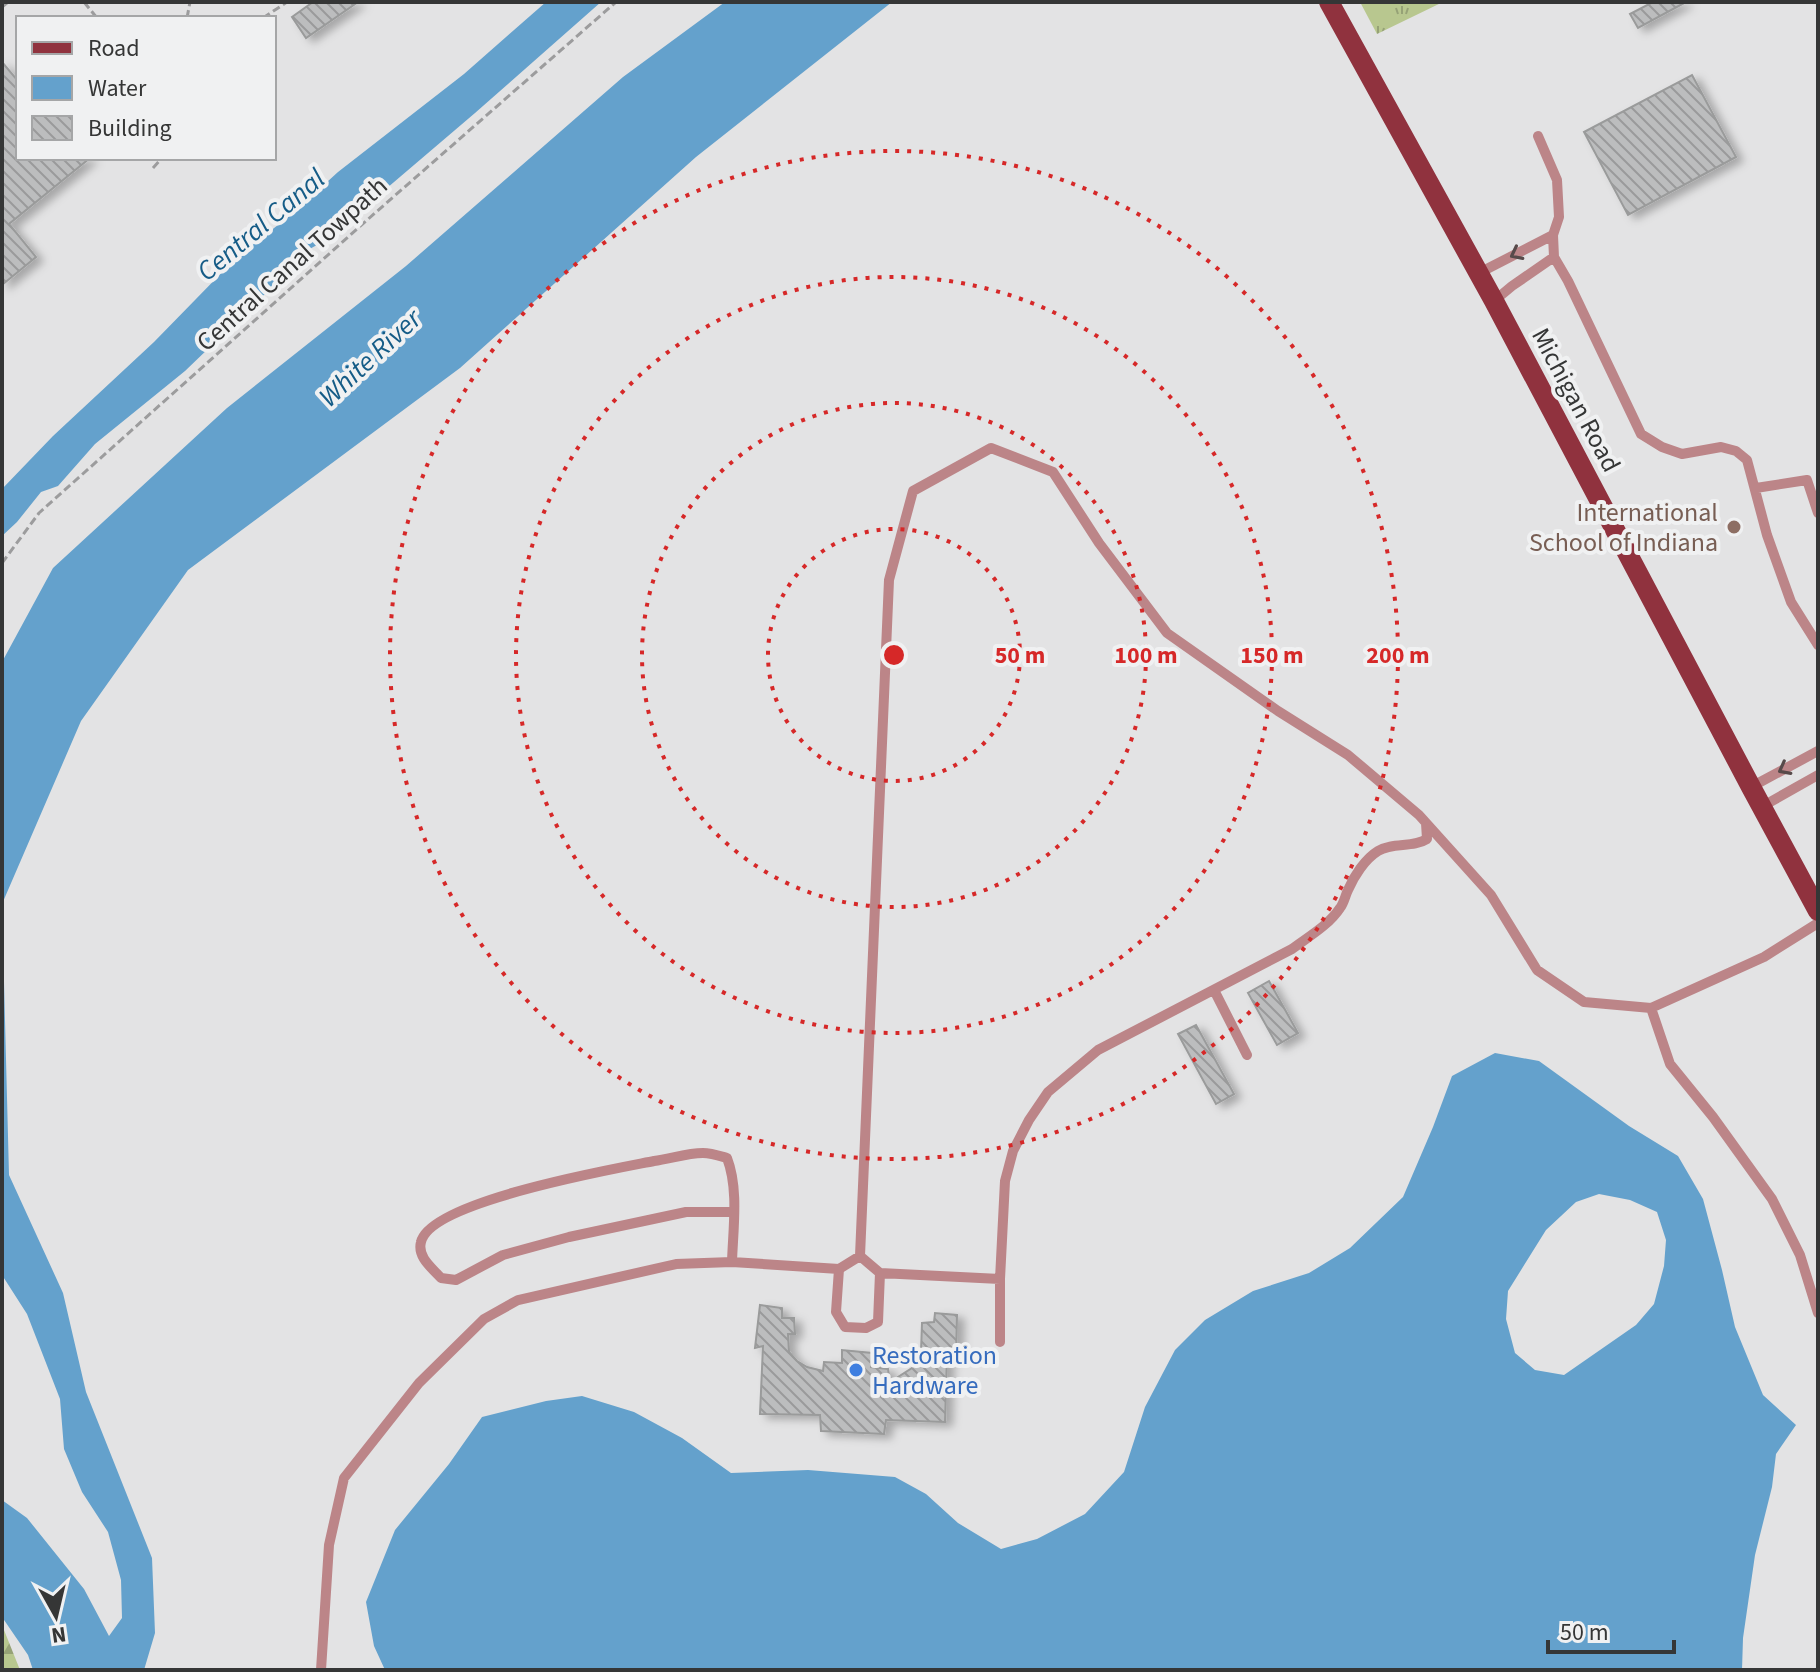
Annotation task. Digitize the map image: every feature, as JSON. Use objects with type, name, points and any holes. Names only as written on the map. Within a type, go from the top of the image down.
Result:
[{"type":"main road","name":"Michigan Road","points":[[1329,2],[1479,273],[1818,911]]},
{"type":"lane","points":[[1538,136],[1557,180],[1559,217],[1553,235],[1554,257],[1641,434],[1662,447],[1682,454],[1721,447],[1736,451],[1747,460],[1767,535],[1791,602],[1817,642]]},
{"type":"lane","points":[[1479,273],[1553,235]]},
{"type":"lane","points":[[1494,301],[1554,257]]},
{"type":"lane","points":[[860,1256],[889,580],[913,491],[991,448],[1053,472],[1099,543],[1167,633],[1278,711],[1348,755],[1426,823],[1491,895],[1537,970],[1584,1002],[1651,1008],[1764,957],[1818,923]]},
{"type":"lane","points":[[1756,488],[1807,480],[1818,513]]},
{"type":"lane","points":[[1751,787],[1818,751]]},
{"type":"lane","points":[[1763,806],[1818,775]]},
{"type":"lane","points":[[1421,843],[1427,839],[1426,823]]},
{"type":"lane","points":[[1000,1342],[1005,1181],[1013,1151],[1048,1092],[1098,1050],[1292,949],[1340,908],[1361,866],[1378,851],[1397,845],[1421,843],[1455,855]]},
{"type":"lane","points":[[1214,990],[1247,1055]]},
{"type":"lane","points":[[1651,1008],[1670,1064],[1772,1199],[1800,1255],[1818,1313]]},
{"type":"lane","points":[[732,1262],[733,1212],[733,1173],[727,1158],[704,1152],[592,1173],[474,1205],[445,1217],[427,1229],[420,1244],[423,1259],[441,1278],[456,1280],[503,1255],[569,1237],[686,1212],[733,1212]]},
{"type":"lane","points":[[321,1670],[329,1545],[344,1478],[419,1383],[484,1319],[518,1300],[676,1264],[732,1262],[839,1269],[860,1256]]},
{"type":"lane","points":[[860,1256],[880,1273],[1000,1279]]},
{"type":"lane","points":[[839,1269],[836,1312],[845,1327],[866,1328],[878,1322],[880,1273]]},
{"type":"path","points":[[2,7],[8,2]]},
{"type":"path","points":[[266,16],[287,2]]},
{"type":"path","name":"Central Canal Towpath","points":[[2,563],[39,513],[616,2]]},
{"type":"path","points":[[153,168],[160,160]]},
{"type":"green space","points":[[1360,2],[1443,2],[1377,34]]},
{"type":"green space","points":[[2,1627],[4,1630],[20,1670],[2,1670]]},
{"type":"water","points":[[546,2],[601,2],[326,240],[306,251],[185,371],[95,444],[58,486],[41,492],[2,536],[2,489],[53,436],[154,342],[236,258],[292,214],[338,172],[464,74]]},
{"type":"water","name":"White River","points":[[725,2],[892,2],[696,157],[460,368],[188,570],[81,721],[2,904],[2,662],[53,568],[227,408],[406,266],[623,77]]},
{"type":"water","points":[[2,904],[9,1175],[63,1293],[86,1392],[152,1558],[155,1633],[144,1670],[33,1670],[28,1655],[2,1617],[2,1500],[27,1518],[84,1589],[109,1636],[122,1618],[121,1580],[108,1532],[82,1492],[64,1449],[60,1399],[27,1314],[2,1275]]},
{"type":"water","points":[[1495,1053],[1539,1061],[1629,1126],[1678,1156],[1703,1199],[1735,1327],[1763,1395],[1796,1425],[1776,1454],[1772,1487],[1755,1555],[1743,1638],[1742,1670],[385,1670],[374,1646],[366,1602],[395,1530],[449,1464],[482,1417],[546,1401],[582,1396],[634,1412],[682,1438],[731,1473],[808,1470],[895,1477],[926,1494],[958,1523],[1001,1549],[1037,1539],[1085,1514],[1124,1472],[1145,1407],[1175,1350],[1205,1320],[1253,1291],[1309,1273],[1350,1248],[1403,1197],[1452,1076]],"holes":[[[1599,1194],[1630,1200],[1657,1212],[1666,1240],[1664,1266],[1654,1304],[1636,1325],[1564,1375],[1535,1370],[1515,1353],[1506,1319],[1508,1291],[1546,1230],[1576,1202]]]},
{"type":"building","points":[[313,2],[358,2],[306,38],[292,17]]},
{"type":"building","points":[[1653,2],[1686,2],[1638,28],[1630,14]]},
{"type":"building","points":[[2,62],[16,79],[16,160],[88,160],[9,224],[36,257],[2,285]]},
{"type":"building","points":[[1692,75],[1736,157],[1628,215],[1584,132]]},
{"type":"building","points":[[1269,981],[1298,1033],[1277,1045],[1248,993]]},
{"type":"building","points":[[1196,1025],[1234,1094],[1216,1104],[1178,1034]]},
{"type":"building","name":"Restoration Hardware","points":[[760,1305],[782,1308],[782,1318],[794,1318],[795,1334],[788,1334],[789,1352],[807,1367],[823,1371],[824,1362],[842,1363],[842,1350],[872,1353],[871,1367],[888,1369],[890,1382],[915,1366],[921,1352],[922,1323],[934,1322],[935,1313],[957,1315],[956,1357],[947,1356],[945,1422],[886,1420],[884,1434],[821,1431],[820,1415],[760,1414],[763,1346],[755,1348]]},
{"type":"place","name":"International School of Indiana","points":[[1734,527]]},
{"type":"place","name":"Restoration Hardware","points":[[856,1370]]},
{"type":"water label","name":"Central Canal","points":[[261,225]]}]
